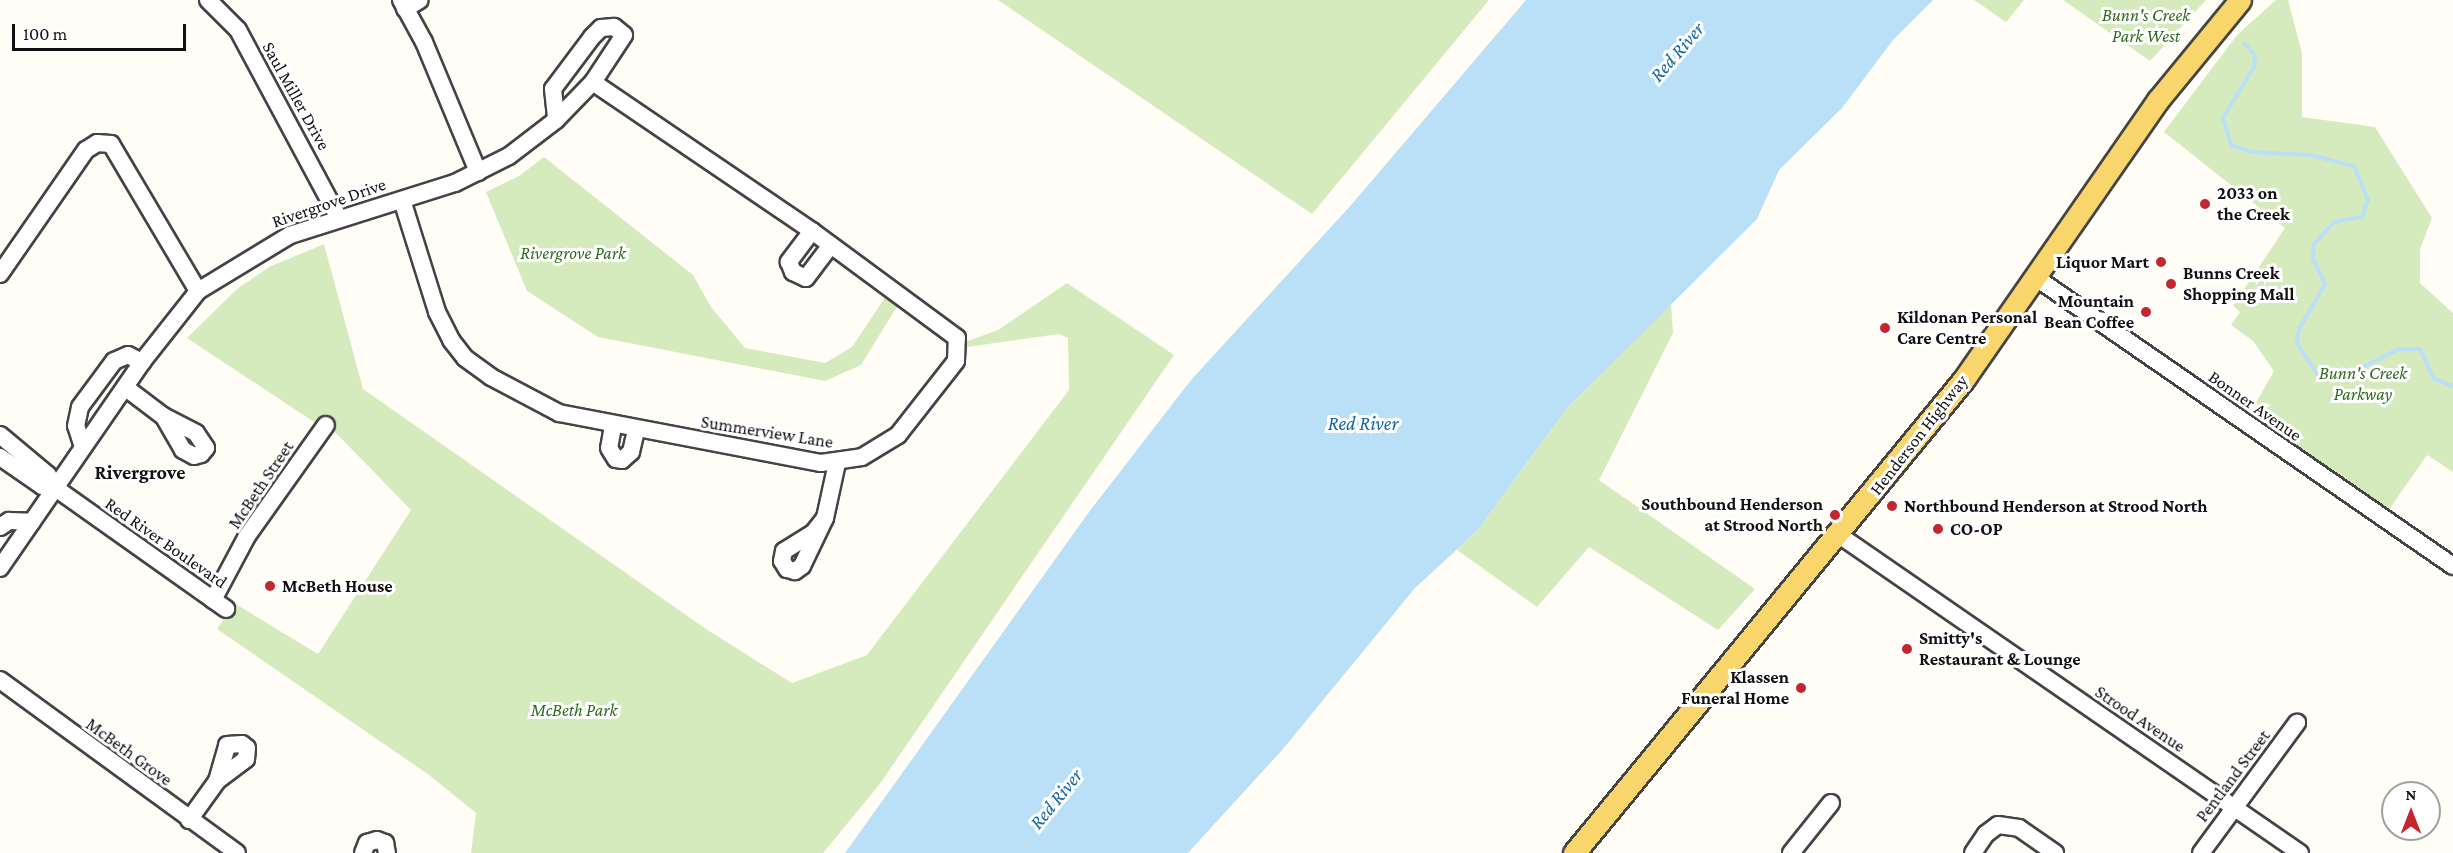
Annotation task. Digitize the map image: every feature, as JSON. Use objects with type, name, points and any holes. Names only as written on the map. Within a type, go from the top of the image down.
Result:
[{"type":"main road","name":"Henderson Highway","points":[[1574,853],[1839,535],[1964,379],[2158,100],[2240,0]]},
{"type":"street","name":"Saul Miller Drive","points":[[208,0],[238,30],[339,218]]},
{"type":"street","points":[[409,3],[478,172]]},
{"type":"street","name":"Rivergrove Drive","points":[[0,568],[142,362],[198,291],[267,245],[339,218],[402,200],[478,172],[509,156],[556,120],[593,82],[624,35],[614,27],[601,28],[592,37],[553,89],[556,120]]},
{"type":"street","name":"Summerview Lane","points":[[402,200],[437,312],[465,358],[491,377],[559,413],[636,430],[837,463],[862,457],[898,435],[956,361],[959,346],[951,332],[812,231],[593,82]]},
{"type":"street","points":[[0,274],[86,150],[97,143],[111,144],[198,291]]},
{"type":"street","points":[[812,231],[789,262],[793,272],[806,278],[831,245]]},
{"type":"street","name":"Bonner Avenue","points":[[2035,277],[2453,566]]},
{"type":"street","points":[[83,447],[76,426],[80,407],[114,361],[128,355],[142,362]]},
{"type":"street","points":[[126,388],[163,416]]},
{"type":"street","name":"McBeth Street","points":[[220,605],[247,536],[326,425]]},
{"type":"street","points":[[614,426],[609,448],[616,459],[631,452],[636,430]]},
{"type":"street","name":"Red River Boulevard","points":[[0,435],[48,475],[54,487],[220,605]]},
{"type":"street","name":"Red River Boulevard","points":[[0,457],[42,486],[54,487]]},
{"type":"street","points":[[825,518],[837,463]]},
{"type":"street","points":[[0,527],[9,521],[32,522]]},
{"type":"street","name":"Strood Avenue","points":[[1839,535],[2300,853]]},
{"type":"street","name":"McBeth Grove","points":[[0,680],[237,853]]},
{"type":"street","name":"Pentland Street","points":[[2201,853],[2233,807],[2298,723]]},
{"type":"street","points":[[189,820],[217,781]]},
{"type":"street","points":[[1791,853],[1831,803]]},
{"type":"street","points":[[1973,853],[1986,834],[1998,825],[2019,828],[2055,853]]},
{"type":"street","points":[[363,853],[367,843],[377,840],[387,846],[387,853]]},
{"type":"green space","points":[[998,0],[1489,0],[1312,214]]},
{"type":"green space","points":[[1974,0],[2024,0],[2006,22]]},
{"type":"green space","name":"Bunn's Creek Park West","points":[[2063,0],[2206,0],[2150,61]]},
{"type":"green space","name":"Bunn's Creek Parkway","points":[[2276,0],[2288,0],[2302,53],[2302,117],[2375,127],[2432,218],[2420,249],[2420,283],[2453,313],[2453,472],[2427,455],[2388,511],[2249,415],[2274,371],[2253,341],[2231,325],[2240,312],[2233,306],[2285,228],[2164,132],[2237,35]]},
{"type":"green space","name":"Rivergrove Park","points":[[544,157],[693,275],[711,307],[745,348],[825,363],[852,347],[886,296],[898,305],[861,365],[825,381],[598,337],[527,291],[486,192],[519,176]]},
{"type":"green space","name":"McBeth Park","points":[[324,244],[363,389],[706,629],[792,683],[867,655],[1069,390],[1068,338],[1059,334],[967,347],[965,342],[998,330],[1067,283],[1174,355],[879,785],[823,853],[471,853],[476,813],[429,775],[217,629],[234,603],[318,654],[411,510],[333,430],[316,418],[317,424],[187,338],[237,289],[269,267]]},
{"type":"green space","points":[[1671,302],[1673,333],[1599,480],[1755,589],[1718,630],[1589,547],[1537,607],[1457,550],[1477,531],[1567,408]]},
{"type":"water","name":"Red River","points":[[1526,0],[1933,0],[1893,40],[1842,108],[1779,170],[1757,219],[1567,408],[1477,531],[1415,588],[1283,749],[1188,853],[845,853],[1089,512],[1191,380],[1352,204]]},
{"type":"waterway","points":[[2244,43],[2255,55],[2254,67],[2223,118],[2231,145],[2251,152],[2310,155],[2354,166],[2368,200],[2362,217],[2334,222],[2314,244],[2313,259],[2325,284],[2299,329],[2297,343],[2320,379],[2337,380],[2399,349],[2420,349],[2434,379],[2453,386]]},
{"type":"place","name":"2033 on the Creek","points":[[2205,204]]},
{"type":"place","name":"Liquor Mart","points":[[2161,262]]},
{"type":"place","name":"Bunns Creek Shopping Mall","points":[[2171,284]]},
{"type":"place","name":"Mountain Bean Coffee","points":[[2146,312]]},
{"type":"place","name":"Kildonan Personal Care Centre","points":[[1885,328]]},
{"type":"place","name":"Northbound Henderson at Strood North","points":[[1892,506]]},
{"type":"place","name":"Southbound Henderson at Strood North","points":[[1835,515]]},
{"type":"place","name":"CO-OP","points":[[1938,529]]},
{"type":"place","name":"McBeth House","points":[[270,586]]},
{"type":"place","name":"Smitty's Restaurant & Lounge","points":[[1907,649]]},
{"type":"place","name":"Klassen Funeral Home","points":[[1801,688]]},
{"type":"district","name":"Rivergrove","points":[[140,472]]}]
